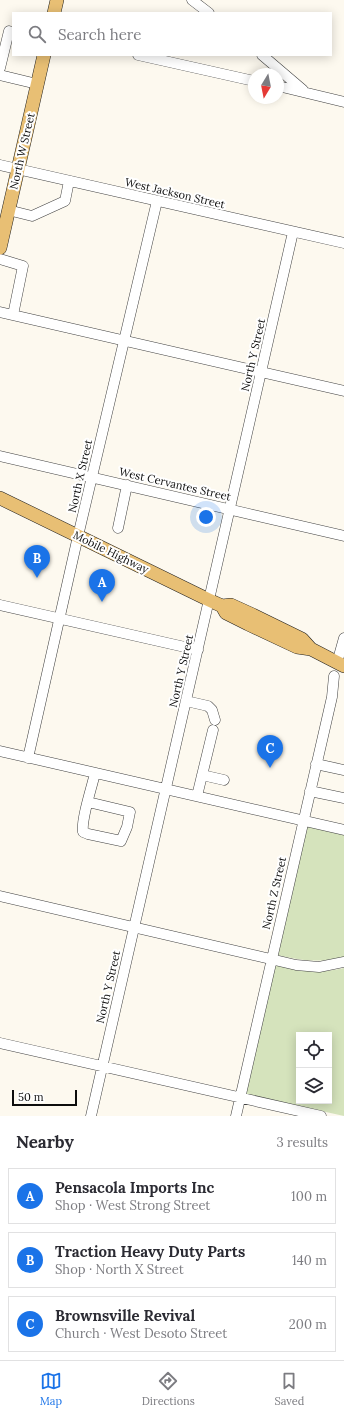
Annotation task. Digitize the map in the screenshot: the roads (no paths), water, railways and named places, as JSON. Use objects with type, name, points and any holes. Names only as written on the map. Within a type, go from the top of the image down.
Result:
[{"type":"main road","points":[[54,12],[57,0]]},
{"type":"main road","name":"North W Street","points":[[0,248],[44,56]]},
{"type":"main road","name":"Mobile Highway","points":[[0,498],[222,606],[226,613],[248,624],[297,647],[311,649],[340,664]]},
{"type":"street","points":[[192,0],[208,12]]},
{"type":"street","points":[[0,68],[9,31]]},
{"type":"street","points":[[142,56],[248,80]]},
{"type":"street","points":[[263,56],[304,91]]},
{"type":"street","points":[[0,75],[37,84]]},
{"type":"street","points":[[284,87],[344,102]]},
{"type":"street","name":"West Jackson Street","points":[[0,164],[344,243]]},
{"type":"street","points":[[8,210],[32,216],[65,201],[69,181]]},
{"type":"street","name":"North X Street","points":[[28,758],[78,536],[158,201]]},
{"type":"street","name":"North Y Street","points":[[91,1116],[293,232]]},
{"type":"street","points":[[0,259],[23,266],[13,315]]},
{"type":"street","points":[[0,312],[344,391]]},
{"type":"street","name":"West Cervantes Street","points":[[0,456],[344,536]]},
{"type":"street","points":[[118,528],[127,485]]},
{"type":"street","points":[[0,605],[198,650]]},
{"type":"street","points":[[340,664],[344,638]]},
{"type":"street","name":"North Z Street","points":[[236,1116],[332,697],[334,676]]},
{"type":"street","points":[[186,701],[208,706],[212,710],[214,725],[197,796]]},
{"type":"street","points":[[0,751],[344,830]]},
{"type":"street","points":[[316,764],[344,770]]},
{"type":"street","points":[[88,802],[130,812],[127,827],[121,841],[83,832],[82,827],[88,802],[95,773]]},
{"type":"street","points":[[202,774],[224,780]]},
{"type":"street","points":[[310,791],[344,798]]},
{"type":"street","points":[[0,896],[296,965],[313,967],[330,966],[344,962]]},
{"type":"street","points":[[0,1043],[321,1116]]},
{"type":"place","name":"Traction Heavy Duty Parts","points":[[37,578]]},
{"type":"place","name":"Pensacola Imports Inc","points":[[102,602]]},
{"type":"place","name":"Brownsville Revival","points":[[270,768]]}]
